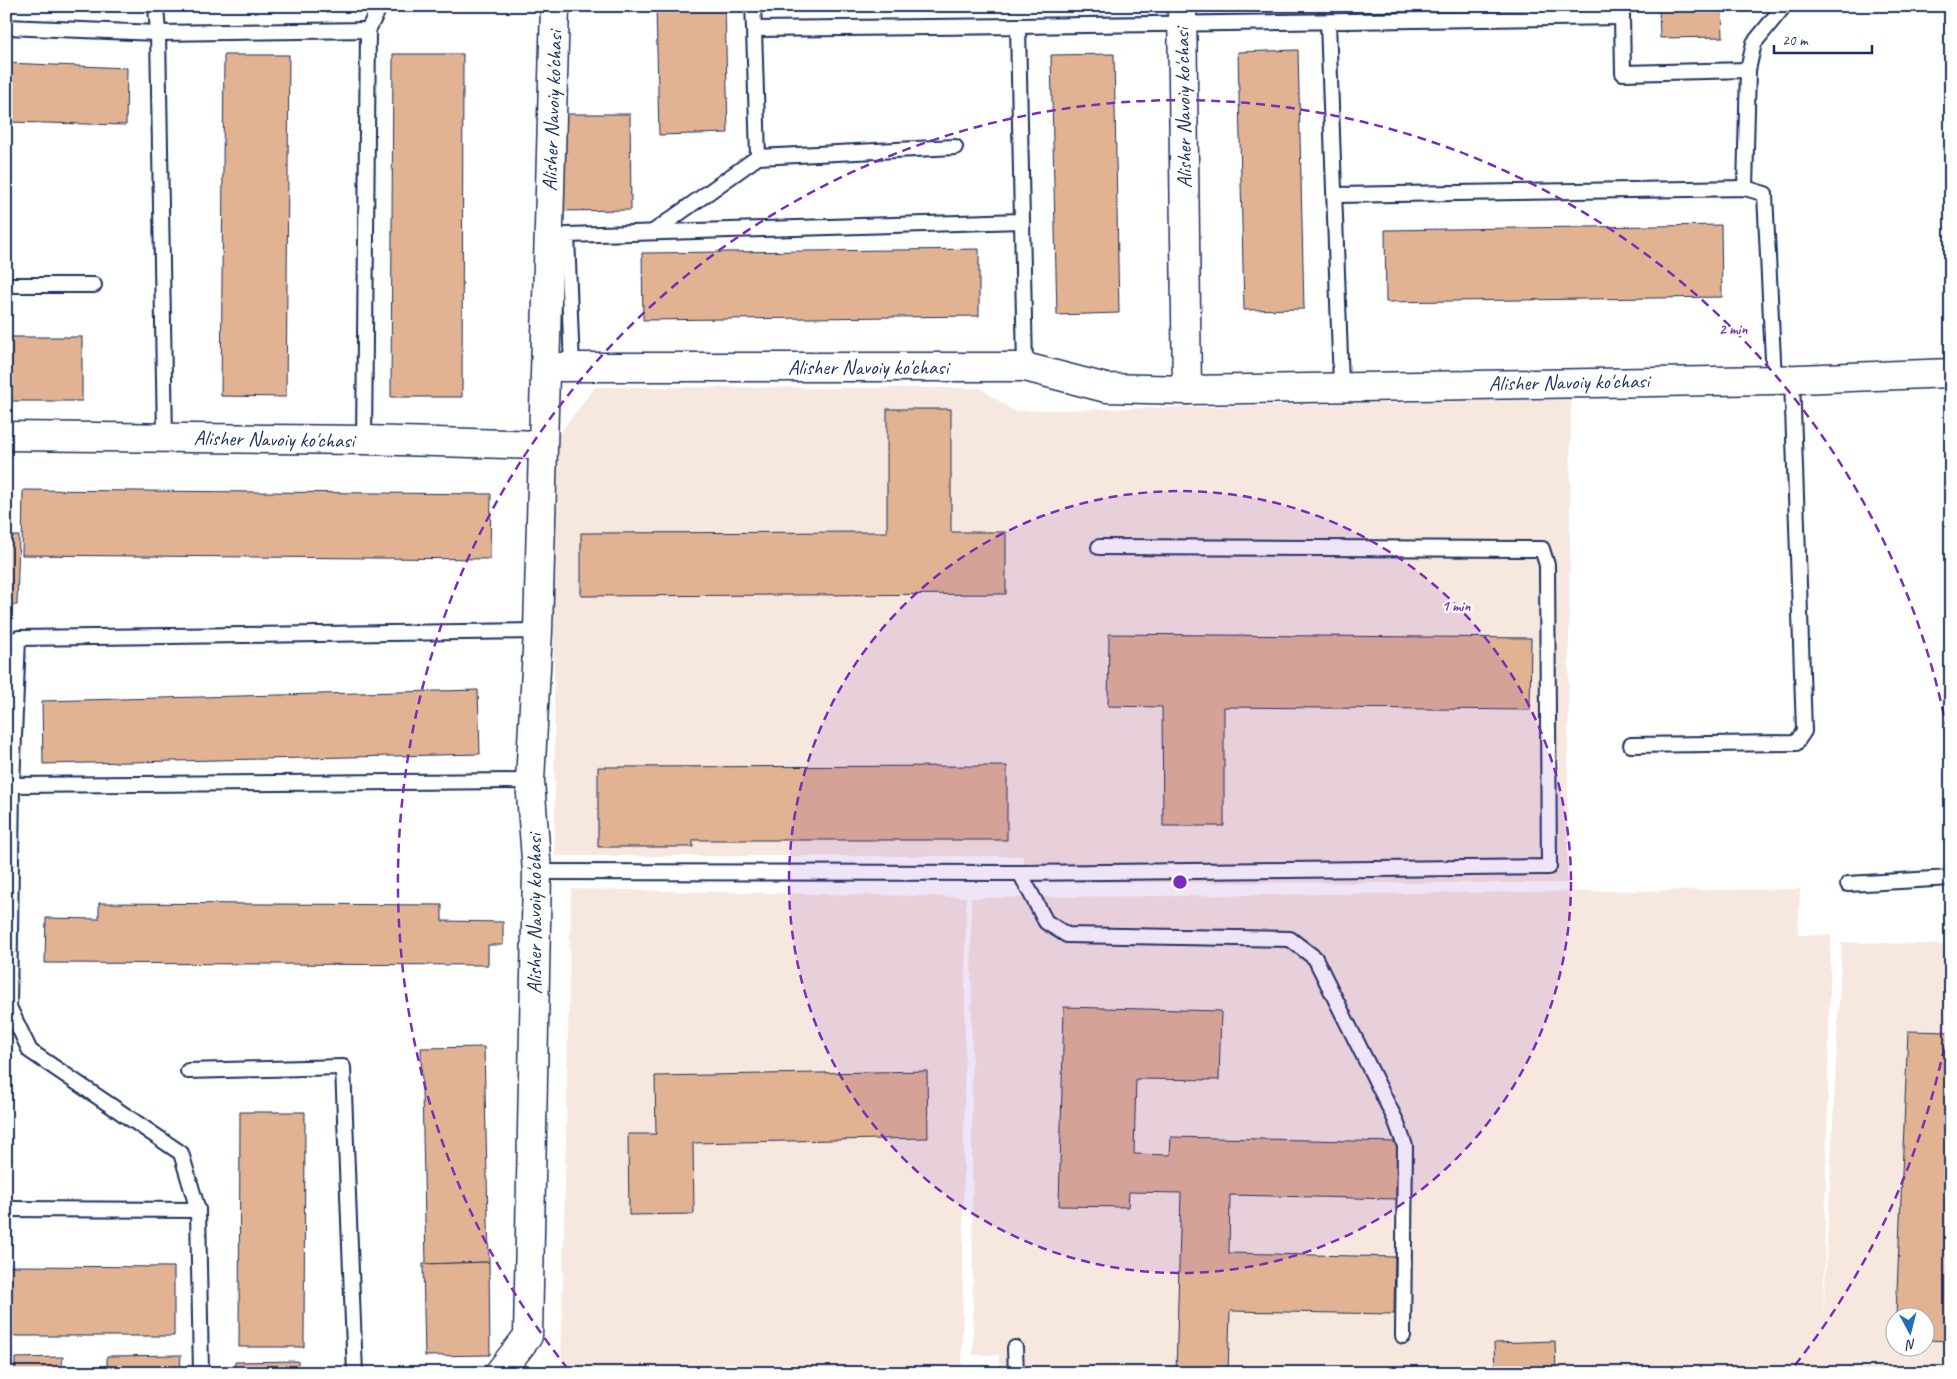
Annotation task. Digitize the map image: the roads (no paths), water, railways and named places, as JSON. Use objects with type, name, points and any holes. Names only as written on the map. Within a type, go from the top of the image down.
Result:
[{"type":"street","name":"Alisher Navoiy ko'chasi","points":[[499,1373],[528,1336],[537,872],[530,781],[538,630],[542,445],[559,367],[555,6]]},
{"type":"street","name":"Alisher Navoiy ko'chasi","points":[[1182,15],[1187,390]]},
{"type":"street","name":"Alisher Navoiy ko'chasi","points":[[559,367],[1025,367],[1106,388],[1187,390],[1342,385],[1783,380],[1951,372]]},
{"type":"street","name":"Alisher Navoiy ko'chasi","points":[[6,436],[364,440],[542,445]]},
{"type":"lane","points":[[156,6],[165,437]]},
{"type":"lane","points":[[364,440],[368,30],[380,6]]},
{"type":"lane","points":[[753,6],[758,158]]},
{"type":"lane","points":[[1745,188],[1748,70],[1754,43],[1784,6]]},
{"type":"lane","points":[[754,29],[1018,26],[1182,15],[1328,22],[1622,12],[1623,72],[1748,70]]},
{"type":"lane","points":[[1328,22],[1342,385]]},
{"type":"lane","points":[[1018,26],[1025,367]]},
{"type":"lane","points":[[6,27],[158,33],[368,30]]},
{"type":"lane","points":[[653,232],[758,158],[955,147]]},
{"type":"lane","points":[[1336,195],[1745,188],[1764,194],[1783,380],[1804,731],[1796,743],[1631,745]]},
{"type":"lane","points":[[559,367],[567,234],[1022,221]]},
{"type":"lane","points":[[6,285],[94,285]]},
{"type":"lane","points":[[537,872],[1020,873],[1549,867],[1547,564],[1542,549],[1099,547]]},
{"type":"lane","points":[[201,1373],[198,1210],[181,1153],[30,1052],[9,1007],[12,638],[538,630]]},
{"type":"lane","points":[[12,785],[530,781]]},
{"type":"lane","points":[[1020,873],[1046,922],[1066,935],[1290,939],[1315,958],[1395,1119],[1405,1146],[1403,1336]]},
{"type":"lane","points":[[1848,884],[1951,878]]},
{"type":"lane","points":[[188,1071],[343,1067],[355,1373]]},
{"type":"lane","points":[[6,1209],[198,1210]]},
{"type":"lane","points":[[1015,1348],[1016,1373]]}]
